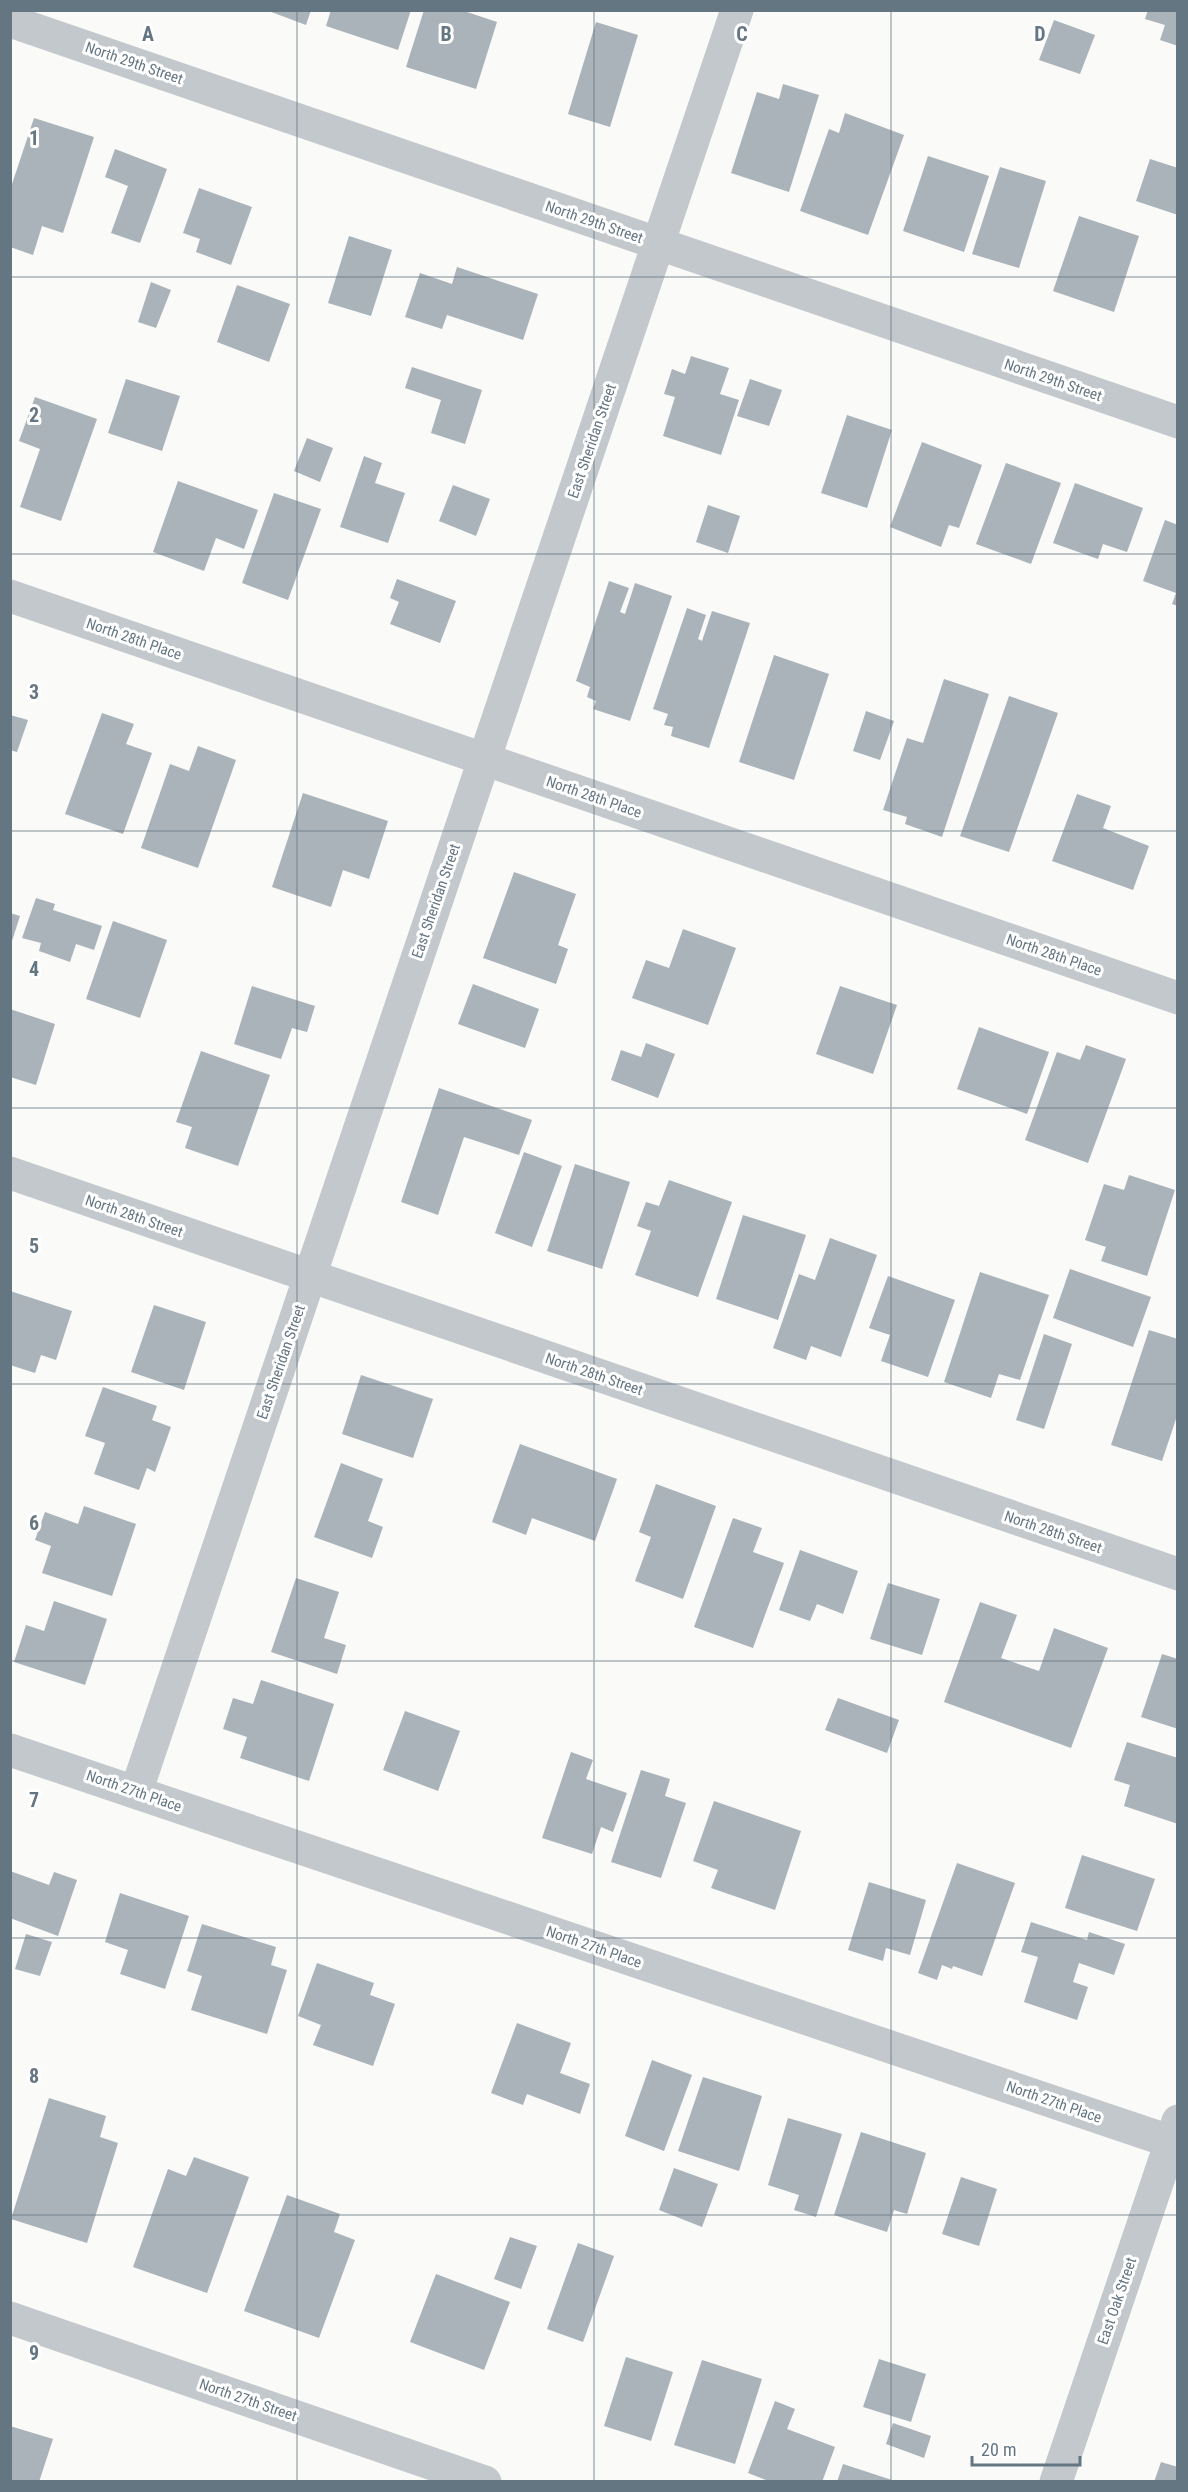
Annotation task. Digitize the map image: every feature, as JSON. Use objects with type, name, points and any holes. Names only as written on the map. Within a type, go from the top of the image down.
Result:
[{"type":"street","name":"East Sheridan Street","points":[[136,1792],[737,10]]},
{"type":"street","name":"North 29th Street","points":[[10,21],[1178,422]]},
{"type":"street","name":"North 28th Place","points":[[10,596],[1178,998]]},
{"type":"street","name":"North 28th Street","points":[[10,1173],[1178,1574]]},
{"type":"street","name":"North 27th Place","points":[[10,1750],[1175,2136]]},
{"type":"street","name":"East Oak Street","points":[[1056,2481],[1175,2136]]},
{"type":"street","name":"North 27th Street","points":[[10,2318],[436,2474],[485,2481]]},
{"type":"building","points":[[266,10],[311,10],[306,25]]},
{"type":"building","points":[[331,10],[411,10],[398,50],[326,26]]},
{"type":"building","points":[[424,10],[461,10],[497,22],[476,89],[406,67]]},
{"type":"building","points":[[1148,10],[1178,10],[1178,46],[1160,40],[1165,25],[1145,19]]},
{"type":"building","points":[[1054,20],[1095,35],[1080,74],[1039,60]]},
{"type":"building","points":[[596,22],[638,35],[610,127],[568,114]]},
{"type":"building","points":[[783,84],[819,95],[789,192],[731,173],[757,92],[779,99]]},
{"type":"building","points":[[845,113],[904,135],[868,235],[800,211],[829,129],[839,133]]},
{"type":"building","points":[[34,118],[94,137],[63,233],[42,226],[33,255],[10,247],[10,190]]},
{"type":"building","points":[[115,149],[167,169],[140,243],[111,233],[128,186],[105,177]]},
{"type":"building","points":[[928,156],[989,176],[964,252],[903,231]]},
{"type":"building","points":[[1150,159],[1178,168],[1178,215],[1136,201]]},
{"type":"building","points":[[1000,167],[1046,181],[1019,268],[972,254]]},
{"type":"building","points":[[199,188],[252,207],[231,265],[196,252],[200,239],[183,233]]},
{"type":"building","points":[[1079,216],[1139,236],[1114,312],[1053,291]]},
{"type":"building","points":[[349,236],[392,250],[371,316],[328,303]]},
{"type":"building","points":[[457,267],[538,294],[523,340],[447,315],[442,329],[405,317],[420,273],[452,284]]},
{"type":"building","points":[[151,282],[171,290],[156,328],[138,322]]},
{"type":"building","points":[[237,285],[290,304],[269,362],[217,342]]},
{"type":"building","points":[[691,356],[729,368],[720,394],[739,400],[721,455],[663,436],[675,397],[664,394],[672,369],[685,374]]},
{"type":"building","points":[[412,367],[482,390],[465,444],[431,433],[441,400],[405,388]]},
{"type":"building","points":[[126,379],[180,396],[162,451],[108,433]]},
{"type":"building","points":[[750,379],[782,390],[769,426],[737,416]]},
{"type":"building","points":[[35,397],[97,419],[61,521],[20,507],[40,449],[19,441]]},
{"type":"building","points":[[847,415],[892,430],[867,508],[821,493]]},
{"type":"building","points":[[307,438],[333,448],[320,482],[294,471]]},
{"type":"building","points":[[922,442],[982,465],[959,528],[949,525],[941,547],[890,527]]},
{"type":"building","points":[[364,456],[382,463],[375,483],[405,493],[388,543],[340,527]]},
{"type":"building","points":[[1006,463],[1061,483],[1031,564],[976,544]]},
{"type":"building","points":[[178,481],[258,510],[244,549],[216,538],[204,571],[153,552]]},
{"type":"building","points":[[1075,483],[1143,508],[1127,552],[1103,544],[1098,559],[1053,543]]},
{"type":"building","points":[[453,485],[490,499],[476,536],[439,521]]},
{"type":"building","points":[[274,493],[321,509],[288,600],[242,583]]},
{"type":"building","points":[[708,505],[740,516],[728,553],[696,542]]},
{"type":"building","points":[[1165,520],[1178,525],[1178,606],[1172,604],[1176,593],[1143,581]]},
{"type":"building","points":[[397,579],[456,601],[440,643],[390,624],[399,602],[390,598]]},
{"type":"building","points":[[609,581],[629,588],[620,612],[625,614],[635,583],[672,596],[630,721],[593,709],[596,701],[587,697],[590,687],[576,681]]},
{"type":"building","points":[[687,608],[706,615],[698,639],[702,641],[712,611],[750,623],[709,748],[671,736],[673,727],[664,725],[668,714],[653,709]]},
{"type":"building","points":[[774,655],[829,674],[794,780],[739,762]]},
{"type":"building","points":[[944,679],[989,694],[942,837],[905,824],[907,817],[883,810],[907,738],[923,743]]},
{"type":"building","points":[[1009,696],[1058,713],[1009,852],[960,836]]},
{"type":"building","points":[[866,711],[894,721],[880,760],[853,751]]},
{"type":"building","points":[[102,713],[134,724],[126,744],[152,753],[123,834],[65,814]]},
{"type":"building","points":[[10,715],[28,720],[17,752],[10,750]]},
{"type":"building","points":[[198,746],[236,760],[198,868],[141,848],[170,764],[189,771]]},
{"type":"building","points":[[303,793],[388,821],[369,879],[343,870],[331,907],[272,887]]},
{"type":"building","points":[[1077,794],[1111,806],[1103,828],[1149,846],[1133,890],[1052,861]]},
{"type":"building","points":[[514,872],[576,894],[558,945],[568,949],[556,984],[483,958]]},
{"type":"building","points":[[36,898],[55,904],[53,910],[102,926],[94,950],[76,944],[70,962],[39,951],[41,943],[22,938]]},
{"type":"building","points":[[10,913],[20,916],[11,944],[10,944]]},
{"type":"building","points":[[113,921],[167,940],[140,1018],[86,999]]},
{"type":"building","points":[[683,929],[736,948],[708,1025],[632,998],[646,960],[669,968]]},
{"type":"building","points":[[473,984],[539,1009],[525,1048],[458,1024]]},
{"type":"building","points":[[252,986],[315,1006],[307,1032],[292,1028],[281,1059],[234,1044]]},
{"type":"building","points":[[840,986],[897,1005],[873,1074],[816,1054]]},
{"type":"building","points":[[10,1009],[55,1024],[36,1085],[10,1077]]},
{"type":"building","points":[[979,1027],[1049,1052],[1027,1114],[957,1089]]},
{"type":"building","points":[[646,1043],[675,1054],[658,1098],[611,1080],[621,1050],[641,1057]]},
{"type":"building","points":[[1086,1045],[1126,1059],[1088,1163],[1025,1140],[1057,1052],[1080,1060]]},
{"type":"building","points":[[201,1051],[270,1075],[238,1166],[185,1148],[192,1127],[176,1122]]},
{"type":"building","points":[[439,1088],[532,1120],[519,1155],[464,1137],[438,1215],[401,1202]]},
{"type":"building","points":[[524,1152],[562,1166],[532,1247],[495,1233]]},
{"type":"building","points":[[575,1164],[630,1182],[602,1269],[547,1251]]},
{"type":"building","points":[[1129,1175],[1175,1190],[1147,1276],[1101,1261],[1106,1247],[1085,1240],[1104,1184],[1124,1190]]},
{"type":"building","points":[[669,1180],[732,1202],[698,1297],[635,1275],[651,1231],[637,1226],[646,1202],[659,1206]]},
{"type":"building","points":[[743,1215],[806,1235],[778,1320],[716,1299]]},
{"type":"building","points":[[830,1238],[877,1255],[841,1357],[811,1346],[806,1360],[773,1348],[799,1274],[815,1280]]},
{"type":"building","points":[[1070,1269],[1151,1297],[1133,1347],[1053,1318]]},
{"type":"building","points":[[980,1272],[1049,1295],[1020,1380],[999,1374],[991,1398],[944,1382]]},
{"type":"building","points":[[888,1276],[955,1300],[928,1377],[881,1361],[890,1335],[869,1328]]},
{"type":"building","points":[[10,1291],[72,1311],[56,1360],[41,1355],[35,1373],[10,1365]]},
{"type":"building","points":[[154,1305],[206,1322],[184,1390],[131,1372]]},
{"type":"building","points":[[1149,1330],[1178,1339],[1178,1413],[1162,1461],[1111,1445]]},
{"type":"building","points":[[1044,1334],[1072,1344],[1044,1429],[1016,1420]]},
{"type":"building","points":[[361,1375],[433,1399],[413,1458],[342,1434]]},
{"type":"building","points":[[103,1387],[157,1406],[152,1420],[171,1427],[155,1472],[147,1468],[139,1490],[94,1474],[105,1443],[85,1436]]},
{"type":"building","points":[[520,1444],[617,1479],[595,1541],[532,1518],[526,1535],[492,1522]]},
{"type":"building","points":[[341,1463],[383,1479],[368,1521],[383,1527],[372,1558],[314,1537]]},
{"type":"building","points":[[656,1484],[716,1506],[683,1599],[635,1581],[651,1537],[639,1532]]},
{"type":"building","points":[[84,1506],[136,1524],[112,1596],[42,1573],[51,1546],[35,1540],[45,1512],[78,1524]]},
{"type":"building","points":[[733,1518],[762,1528],[753,1552],[784,1563],[753,1648],[694,1627]]},
{"type":"building","points":[[800,1550],[858,1571],[843,1614],[817,1604],[810,1621],[779,1610]]},
{"type":"building","points":[[296,1578],[339,1592],[324,1638],[346,1645],[337,1674],[271,1652]]},
{"type":"building","points":[[888,1583],[940,1599],[922,1655],[870,1639]]},
{"type":"building","points":[[54,1601],[107,1619],[85,1685],[14,1662],[26,1625],[44,1631]]},
{"type":"building","points":[[980,1602],[1017,1615],[1001,1658],[1039,1671],[1054,1628],[1108,1648],[1071,1748],[944,1702]]},
{"type":"building","points":[[1162,1654],[1178,1659],[1178,1729],[1141,1717]]},
{"type":"building","points":[[261,1680],[334,1704],[309,1781],[240,1758],[247,1737],[223,1729],[233,1698],[253,1704]]},
{"type":"building","points":[[838,1698],[899,1720],[887,1753],[825,1730]]},
{"type":"building","points":[[405,1711],[460,1731],[438,1791],[383,1770]]},
{"type":"building","points":[[1127,1742],[1178,1758],[1178,1824],[1124,1806],[1130,1785],[1114,1780]]},
{"type":"building","points":[[571,1752],[593,1760],[586,1779],[627,1793],[613,1832],[601,1827],[592,1854],[542,1838]]},
{"type":"building","points":[[641,1770],[670,1779],[665,1796],[686,1803],[661,1878],[611,1862]]},
{"type":"building","points":[[714,1801],[801,1831],[775,1910],[711,1888],[718,1870],[693,1861]]},
{"type":"building","points":[[1082,1855],[1155,1879],[1137,1931],[1065,1908]]},
{"type":"building","points":[[957,1863],[1015,1883],[982,1976],[953,1966],[952,1969],[942,1965],[937,1980],[918,1973]]},
{"type":"building","points":[[10,1871],[49,1885],[54,1872],[77,1880],[58,1936],[10,1918]]},
{"type":"building","points":[[869,1882],[926,1900],[910,1955],[886,1948],[883,1961],[848,1950]]},
{"type":"building","points":[[120,1893],[189,1916],[165,1989],[120,1974],[128,1950],[105,1942]]},
{"type":"building","points":[[1031,1922],[1087,1940],[1089,1932],[1125,1944],[1114,1975],[1079,1963],[1073,1982],[1088,1987],[1077,2020],[1024,2002],[1038,1957],[1021,1952]]},
{"type":"building","points":[[202,1924],[276,1947],[271,1965],[287,1970],[267,2034],[191,2010],[202,1976],[187,1971]]},
{"type":"building","points":[[26,1934],[52,1942],[40,1976],[15,1969]]},
{"type":"building","points":[[317,1963],[374,1983],[370,1995],[395,2004],[373,2066],[313,2045],[321,2025],[298,2016]]},
{"type":"building","points":[[517,2023],[571,2043],[560,2073],[590,2084],[580,2114],[527,2094],[523,2105],[491,2093]]},
{"type":"building","points":[[652,2060],[692,2075],[664,2151],[625,2136]]},
{"type":"building","points":[[703,2077],[762,2096],[739,2171],[678,2151]]},
{"type":"building","points":[[49,2098],[106,2116],[100,2137],[118,2143],[87,2243],[11,2219]]},
{"type":"building","points":[[788,2118],[842,2134],[816,2217],[794,2210],[799,2195],[768,2185]]},
{"type":"building","points":[[861,2132],[926,2153],[907,2214],[894,2210],[887,2232],[834,2215]]},
{"type":"building","points":[[194,2157],[249,2177],[207,2293],[133,2267],[168,2169],[186,2176]]},
{"type":"building","points":[[674,2168],[718,2184],[702,2227],[659,2210]]},
{"type":"building","points":[[961,2177],[997,2189],[979,2246],[942,2234]]},
{"type":"building","points":[[287,2195],[340,2214],[334,2232],[355,2240],[319,2338],[244,2311]]},
{"type":"building","points":[[510,2237],[537,2246],[521,2289],[494,2279]]},
{"type":"building","points":[[578,2243],[614,2256],[583,2342],[547,2329]]},
{"type":"building","points":[[436,2274],[510,2302],[484,2370],[410,2342]]},
{"type":"building","points":[[626,2357],[673,2372],[651,2441],[604,2426]]},
{"type":"building","points":[[879,2359],[926,2374],[911,2422],[863,2407]]},
{"type":"building","points":[[702,2360],[762,2379],[735,2464],[674,2445]]},
{"type":"building","points":[[775,2401],[795,2409],[787,2429],[835,2447],[822,2482],[771,2482],[748,2473]]},
{"type":"building","points":[[893,2423],[931,2436],[924,2458],[886,2444]]},
{"type":"building","points":[[10,2426],[53,2439],[39,2482],[10,2482]]},
{"type":"building","points":[[1161,2462],[1178,2467],[1178,2482],[1154,2482]]},
{"type":"building","points":[[843,2464],[895,2481],[895,2482],[837,2482]]}]
